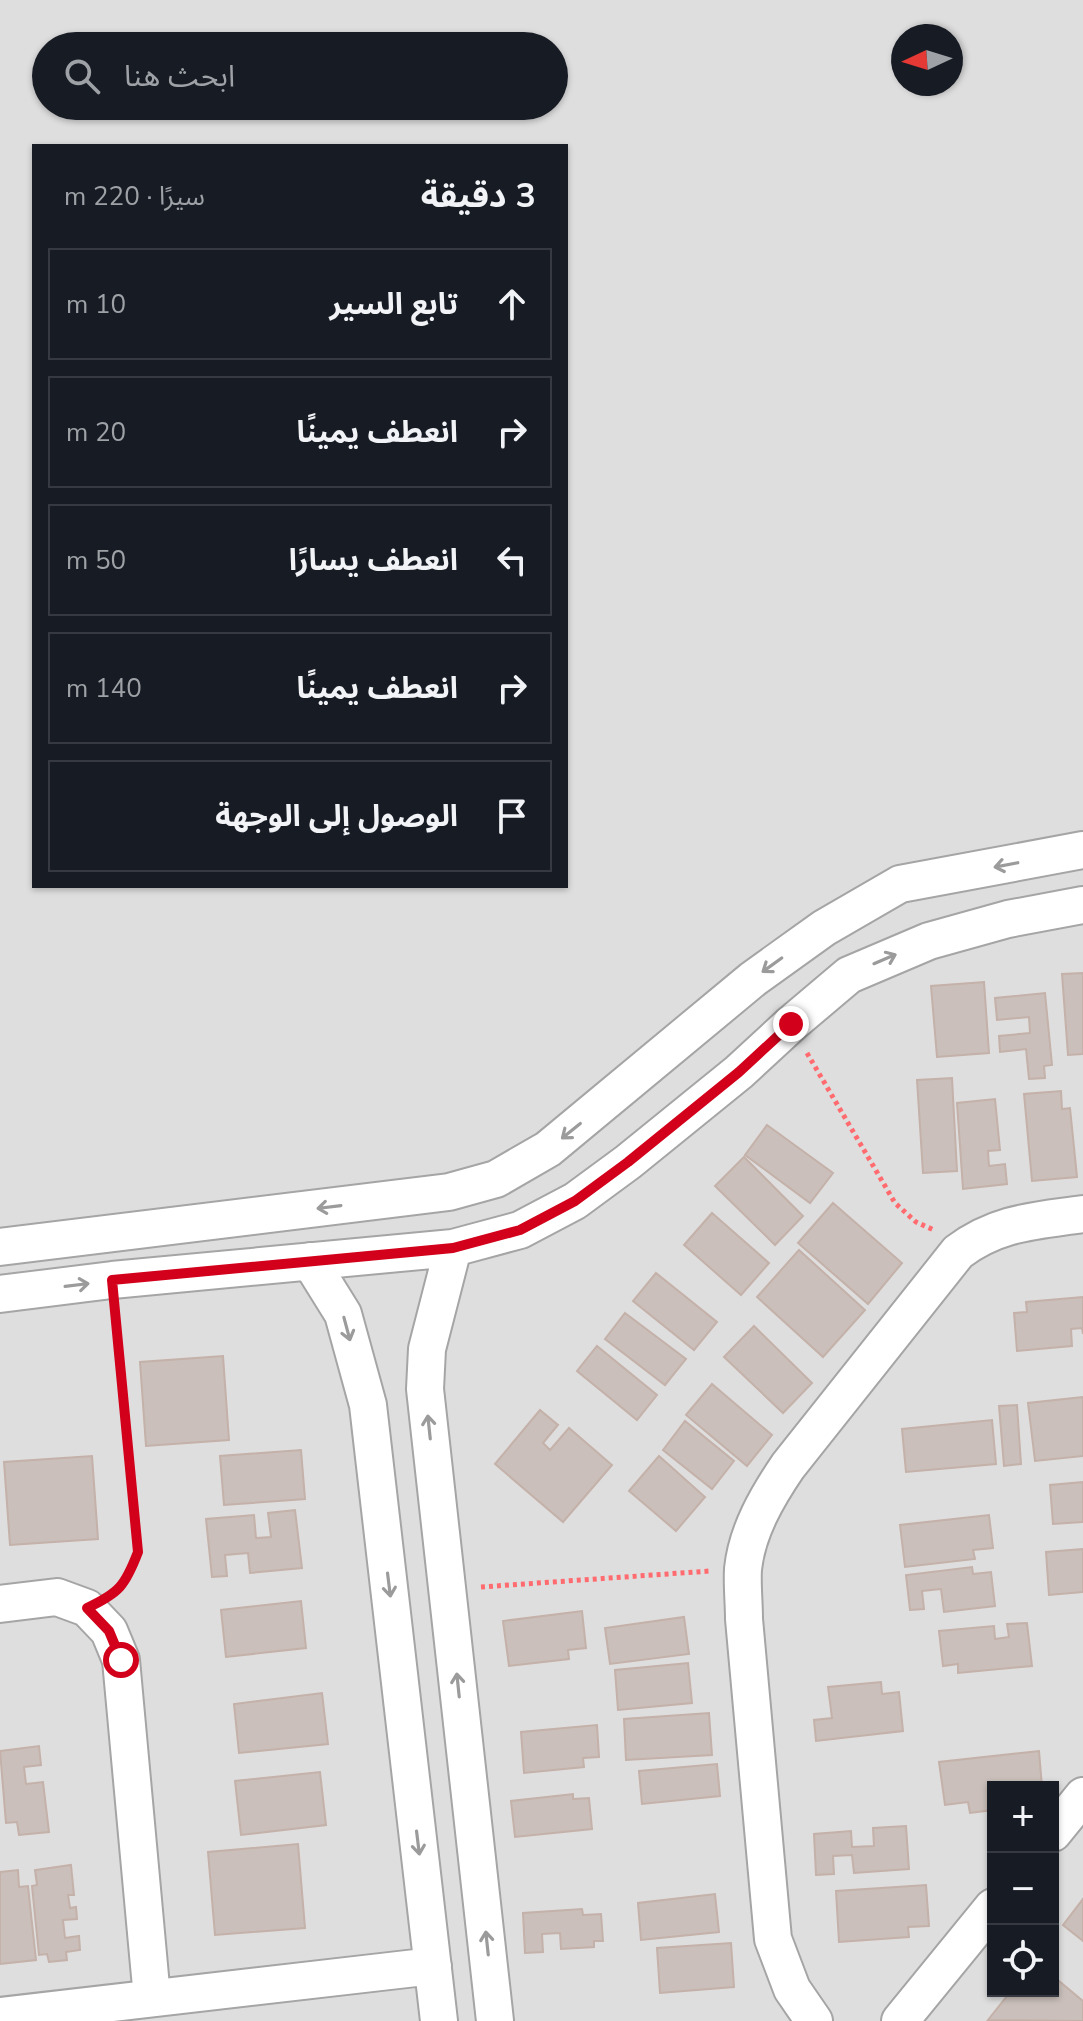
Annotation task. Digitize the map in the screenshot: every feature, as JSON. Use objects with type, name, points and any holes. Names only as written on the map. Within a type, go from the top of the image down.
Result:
[{"type":"street","points":[[1083,850],[900,884],[824,928],[753,979],[548,1149],[496,1179],[449,1192],[1,1247],[3,1294],[112,1280],[453,1248],[520,1230],[575,1201],[739,1072],[849,975],[929,941],[1008,919],[1083,905]]},
{"type":"street","points":[[814,2021],[792,1989],[773,1939],[744,1619],[743,1569],[752,1532],[767,1497],[788,1466],[945,1266],[973,1241],[1005,1226],[1083,1214]]},
{"type":"street","points":[[453,1248],[427,1349],[425,1389],[495,2021]]},
{"type":"street","points":[[310,1261],[343,1314],[368,1405],[439,2021]]},
{"type":"street","points":[[0,1604],[57,1597],[87,1608],[109,1631],[121,1660],[152,1998]]},
{"type":"street","points":[[1059,1826],[1083,1796]]},
{"type":"street","points":[[900,2021],[987,1914]]},
{"type":"street","points":[[0,2016],[433,1966]]},
{"type":"path","points":[[791,1024],[895,1203],[916,1222],[937,1232],[973,1241]]},
{"type":"path","points":[[87,1608],[111,1597],[129,1577],[138,1552],[112,1280]]},
{"type":"path","points":[[447,1589],[743,1569]]},
{"type":"shaded area","points":[[0,0],[1083,0],[1083,2021],[0,2021]]},
{"type":"building","points":[[1083,973],[1083,1054],[1068,1055],[1062,974]]},
{"type":"building","points":[[984,982],[989,1053],[937,1057],[931,986]]},
{"type":"building","points":[[1045,993],[1052,1065],[1044,1066],[1045,1078],[1029,1079],[1026,1049],[1000,1052],[999,1036],[1030,1033],[1029,1017],[997,1020],[995,998]]},
{"type":"building","points":[[952,1078],[957,1171],[923,1173],[917,1080]]},
{"type":"building","points":[[1061,1091],[1062,1109],[1070,1108],[1077,1177],[1032,1181],[1024,1094]]},
{"type":"building","points":[[995,1099],[1000,1150],[988,1151],[989,1166],[1005,1164],[1007,1184],[963,1189],[957,1103]]},
{"type":"building","points":[[767,1125],[833,1173],[810,1203],[745,1155]]},
{"type":"building","points":[[744,1157],[803,1216],[775,1245],[715,1186]]},
{"type":"building","points":[[833,1203],[902,1263],[868,1304],[798,1243]]},
{"type":"building","points":[[712,1213],[769,1263],[741,1295],[684,1245]]},
{"type":"building","points":[[799,1250],[865,1310],[823,1357],[757,1297]]},
{"type":"building","points":[[656,1273],[717,1322],[694,1350],[633,1301]]},
{"type":"building","points":[[1083,1297],[1083,1334],[1082,1328],[1071,1329],[1072,1346],[1017,1351],[1014,1313],[1027,1312],[1026,1302]]},
{"type":"building","points":[[625,1313],[686,1359],[665,1385],[605,1339]]},
{"type":"building","points":[[754,1326],[812,1383],[783,1413],[724,1357]]},
{"type":"building","points":[[597,1346],[657,1395],[637,1420],[577,1371]]},
{"type":"building","points":[[223,1356],[229,1440],[146,1446],[140,1362]]},
{"type":"building","points":[[712,1384],[772,1435],[747,1466],[686,1415]]},
{"type":"building","points":[[1083,1397],[1083,1456],[1035,1461],[1028,1403]]},
{"type":"building","points":[[1017,1405],[1021,1464],[1004,1466],[999,1406]]},
{"type":"building","points":[[540,1410],[558,1425],[543,1443],[550,1450],[569,1428],[612,1465],[563,1522],[495,1464]]},
{"type":"building","points":[[992,1420],[996,1464],[906,1472],[902,1429]]},
{"type":"building","points":[[685,1421],[734,1461],[712,1489],[663,1450]]},
{"type":"building","points":[[301,1450],[305,1499],[224,1505],[220,1456]]},
{"type":"building","points":[[92,1456],[98,1539],[10,1545],[4,1462]]},
{"type":"building","points":[[659,1456],[705,1497],[676,1531],[629,1491]]},
{"type":"building","points":[[1083,1482],[1083,1522],[1053,1524],[1050,1485]]},
{"type":"building","points":[[295,1510],[302,1568],[250,1573],[248,1553],[225,1555],[227,1576],[212,1577],[206,1519],[254,1515],[256,1538],[271,1537],[268,1513]]},
{"type":"building","points":[[989,1515],[993,1548],[973,1550],[975,1559],[905,1567],[900,1525]]},
{"type":"building","points":[[1083,1549],[1083,1592],[1049,1595],[1046,1552]]},
{"type":"building","points":[[972,1567],[973,1574],[991,1572],[995,1606],[944,1612],[941,1589],[922,1591],[924,1609],[910,1610],[906,1575]]},
{"type":"building","points":[[301,1601],[306,1648],[226,1657],[221,1610]]},
{"type":"building","points":[[582,1611],[586,1648],[568,1650],[569,1659],[509,1666],[503,1621]]},
{"type":"building","points":[[684,1617],[689,1654],[610,1664],[605,1628]]},
{"type":"building","points":[[1027,1623],[1032,1666],[958,1673],[958,1664],[943,1666],[939,1631],[994,1626],[995,1639],[1009,1637],[1007,1624]]},
{"type":"building","points":[[688,1663],[692,1703],[618,1710],[615,1670]]},
{"type":"building","points":[[881,1682],[882,1694],[899,1692],[903,1731],[816,1741],[814,1720],[832,1718],[828,1687]]},
{"type":"building","points":[[322,1693],[328,1744],[239,1753],[234,1704]]},
{"type":"building","points":[[709,1713],[712,1755],[626,1760],[624,1719]]},
{"type":"building","points":[[597,1725],[599,1757],[583,1758],[584,1767],[524,1773],[521,1732]]},
{"type":"building","points":[[39,1746],[41,1765],[24,1767],[26,1784],[43,1782],[49,1832],[19,1835],[17,1822],[6,1823],[0,1751]]},
{"type":"building","points":[[1039,1751],[1042,1781],[987,1781],[987,1811],[970,1813],[968,1802],[945,1805],[939,1762]]},
{"type":"building","points":[[717,1764],[720,1796],[642,1804],[639,1771]]},
{"type":"building","points":[[320,1772],[326,1825],[241,1835],[235,1781]]},
{"type":"building","points":[[573,1794],[573,1799],[589,1798],[592,1829],[515,1837],[511,1801]]},
{"type":"building","points":[[906,1826],[909,1869],[854,1873],[852,1855],[833,1856],[834,1874],[816,1875],[814,1834],[851,1831],[852,1847],[874,1846],[873,1828]]},
{"type":"building","points":[[298,1844],[305,1928],[215,1935],[208,1852]]},
{"type":"building","points":[[71,1865],[74,1895],[68,1895],[70,1908],[76,1907],[77,1919],[63,1920],[65,1938],[79,1936],[80,1950],[66,1952],[67,1960],[49,1962],[47,1954],[39,1955],[32,1886],[37,1885],[35,1870]]},
{"type":"building","points":[[18,1870],[19,1887],[28,1886],[36,1960],[0,1964],[0,1872]]},
{"type":"building","points":[[926,1885],[929,1926],[908,1927],[909,1937],[839,1942],[836,1891]]},
{"type":"building","points":[[715,1894],[719,1932],[641,1940],[638,1903]]},
{"type":"building","points":[[1083,1899],[1083,1941],[1063,1925]]},
{"type":"building","points":[[582,1909],[583,1915],[601,1914],[603,1941],[594,1941],[594,1947],[561,1949],[560,1933],[542,1934],[543,1952],[525,1953],[523,1913]]},
{"type":"building","points":[[731,1943],[734,1987],[660,1993],[657,1948]]},
{"type":"building","points":[[1059,1981],[1083,2001],[1083,2021],[988,2020],[1006,1997],[1059,1997]]},
{"type":"route","points":[[121,1660],[109,1631],[87,1608],[111,1597],[129,1577],[138,1552],[112,1280],[453,1248],[520,1230],[575,1201],[628,1162],[739,1072],[791,1024]]}]
